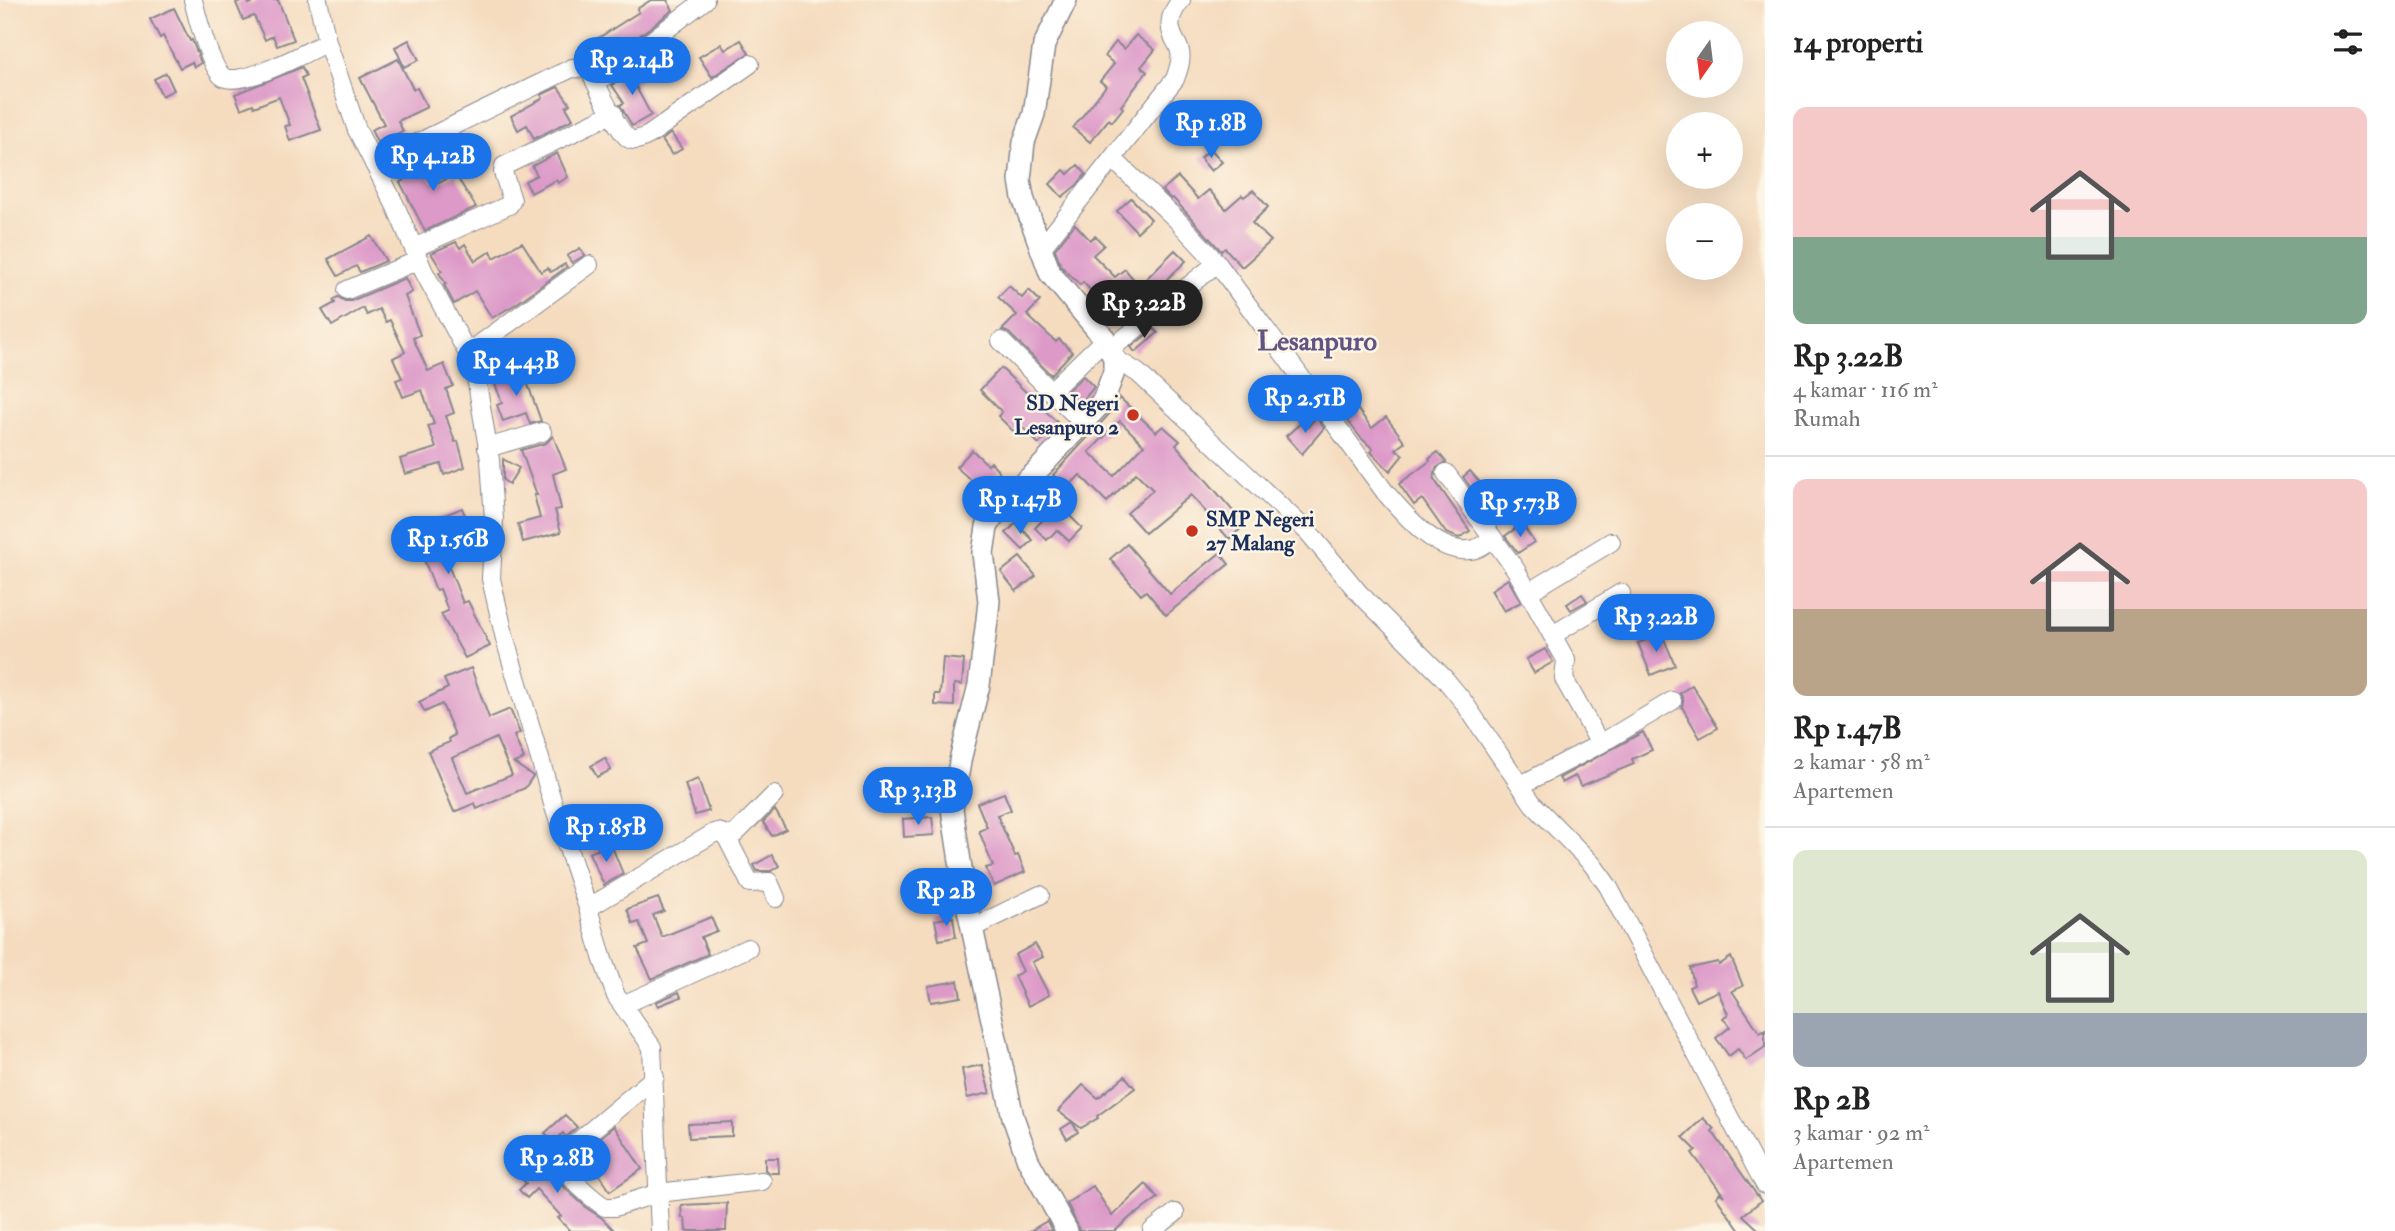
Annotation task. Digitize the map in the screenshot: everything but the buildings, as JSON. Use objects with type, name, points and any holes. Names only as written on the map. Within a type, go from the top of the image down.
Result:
[{"type":"street","points":[[193,0],[214,62],[220,74],[228,79],[240,79],[261,72],[327,42]]},
{"type":"street","points":[[318,0],[327,42],[357,130],[474,365],[487,448],[494,519],[491,579],[505,639],[547,786],[589,908],[602,957],[617,996],[652,1046],[660,1231]]},
{"type":"street","points":[[596,83],[705,0]]},
{"type":"street","points":[[1066,0],[1044,45],[1034,114],[1020,164],[1023,198],[1050,273],[1110,349],[1309,533],[1358,592],[1444,678],[1463,701],[1533,804],[1592,864],[1608,886],[1765,1185]]},
{"type":"street","points":[[1040,250],[1175,79],[1180,66],[1180,51],[1170,22],[1172,12],[1181,0]]},
{"type":"street","points":[[374,164],[572,68],[589,69],[629,138],[637,140],[649,135],[750,64]]},
{"type":"street","points":[[347,290],[509,205],[512,200],[503,172],[504,166],[613,113]]},
{"type":"street","points":[[1113,159],[1217,262],[1385,492],[1414,525],[1448,546],[1468,551],[1493,538]]},
{"type":"street","points":[[1051,391],[1110,349],[1217,262]]},
{"type":"street","points":[[469,352],[589,265]]},
{"type":"street","points":[[1001,341],[1072,412]]},
{"type":"street","points":[[1067,1231],[1028,1160],[1018,1136],[972,928],[952,809],[959,765],[979,685],[985,642],[989,601],[983,553],[987,527],[1002,502],[1035,473],[1103,401],[1112,382],[1110,349]]},
{"type":"street","points":[[487,448],[542,432]]},
{"type":"street","points":[[1446,473],[1529,592],[1566,660],[1564,679],[1600,744]]},
{"type":"street","points":[[1529,592],[1611,542]]},
{"type":"street","points":[[1553,635],[1621,593]]},
{"type":"street","points":[[1521,785],[1600,744],[1672,701]]},
{"type":"street","points":[[589,908],[714,834],[718,832],[730,836],[743,828],[774,795]]},
{"type":"street","points":[[725,834],[750,883],[769,882],[776,898]]},
{"type":"street","points":[[972,928],[1040,895]]},
{"type":"street","points":[[623,1005],[748,948]]},
{"type":"street","points":[[655,1077],[568,1150],[564,1168],[571,1177],[605,1206],[615,1207],[658,1193],[762,1181]]},
{"type":"street","points":[[1152,1231],[1175,1213]]},
{"type":"place","name":"SD Negeri Lesanpuro 2","points":[[1133,415]]},
{"type":"place","name":"SMP Negeri 27 Malang","points":[[1192,531]]},
{"type":"district","name":"Lesanpuro","points":[[1317,340]]}]
